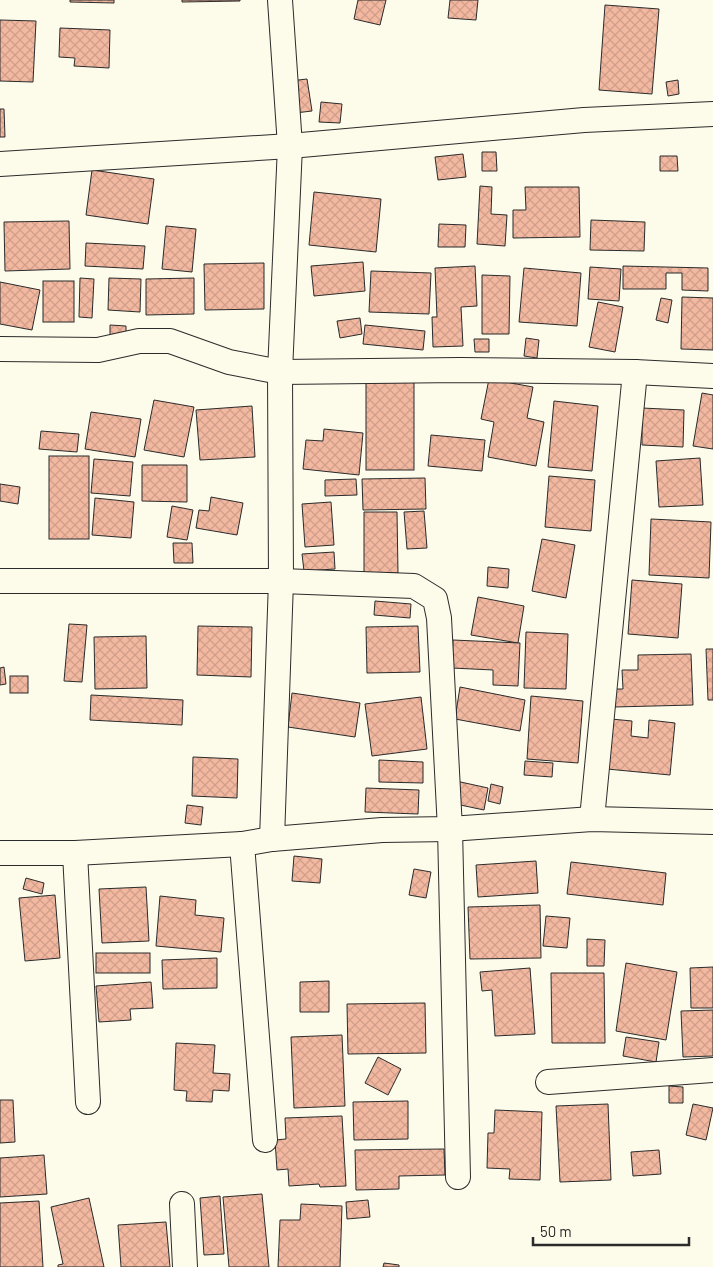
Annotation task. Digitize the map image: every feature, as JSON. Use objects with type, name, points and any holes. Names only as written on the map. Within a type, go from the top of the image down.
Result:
[{"type":"street","points":[[272,839],[281,581],[280,372],[290,146],[280,0]]},
{"type":"street","points":[[0,164],[290,146],[584,120],[713,114]]},
{"type":"street","points":[[0,349],[98,350],[139,342],[170,340],[229,362],[280,372],[460,370],[635,372],[713,376]]},
{"type":"street","points":[[592,819],[635,372]]},
{"type":"street","points":[[0,581],[281,581],[414,586],[434,599],[439,618],[450,829],[458,1176]]},
{"type":"street","points":[[0,853],[75,853],[242,844],[272,839],[382,830],[450,829],[592,819],[713,822]]},
{"type":"street","points":[[242,844],[265,1140]]},
{"type":"street","points":[[75,853],[88,1102]]},
{"type":"street","points":[[548,1082],[713,1070]]},
{"type":"street","points":[[182,1204],[185,1267]]},
{"type":"building","points":[[70,0],[114,0],[114,3],[70,2]]},
{"type":"building","points":[[182,0],[240,0],[240,1],[182,2]]},
{"type":"building","points":[[358,0],[386,0],[380,25],[354,19]]},
{"type":"building","points":[[450,0],[478,0],[476,20],[448,18]]},
{"type":"building","points":[[605,5],[659,9],[652,94],[599,90]]},
{"type":"building","points":[[0,20],[36,21],[33,82],[0,81]]},
{"type":"building","points":[[60,28],[110,30],[109,68],[74,66],[75,58],[59,57]]},
{"type":"building","points":[[307,79],[312,111],[295,113],[290,81]]},
{"type":"building","points":[[678,80],[679,94],[668,96],[666,82]]},
{"type":"building","points":[[321,102],[342,104],[340,123],[319,122]]},
{"type":"building","points":[[0,109],[4,109],[5,137],[0,137]]},
{"type":"building","points":[[482,152],[496,152],[497,171],[482,171]]},
{"type":"building","points":[[463,154],[466,177],[438,180],[435,157]]},
{"type":"building","points":[[660,156],[677,156],[678,171],[660,171]]},
{"type":"building","points":[[92,170],[154,179],[148,224],[86,215]]},
{"type":"building","points":[[480,186],[492,187],[491,214],[507,215],[505,246],[477,244]]},
{"type":"building","points":[[525,187],[579,187],[580,237],[513,238],[513,210],[526,210]]},
{"type":"building","points":[[314,192],[381,199],[376,252],[309,245]]},
{"type":"building","points":[[591,220],[645,222],[644,251],[590,250]]},
{"type":"building","points":[[69,221],[70,269],[5,271],[4,222]]},
{"type":"building","points":[[439,224],[466,225],[465,247],[438,247]]},
{"type":"building","points":[[166,226],[196,229],[192,272],[162,269]]},
{"type":"building","points":[[86,243],[145,246],[143,269],[85,266]]},
{"type":"building","points":[[363,262],[365,291],[314,296],[311,266]]},
{"type":"building","points":[[264,263],[264,309],[205,310],[204,264]]},
{"type":"building","points":[[475,266],[477,306],[461,307],[463,346],[433,347],[432,317],[437,317],[435,268]]},
{"type":"building","points":[[623,266],[708,268],[708,291],[682,290],[682,273],[666,273],[666,289],[623,289]]},
{"type":"building","points":[[590,267],[621,269],[619,301],[588,299]]},
{"type":"building","points":[[524,268],[581,273],[577,326],[519,322]]},
{"type":"building","points":[[371,271],[431,273],[429,314],[369,312]]},
{"type":"building","points":[[482,275],[510,276],[509,334],[482,334]]},
{"type":"building","points":[[80,278],[94,279],[92,318],[79,317]]},
{"type":"building","points":[[109,278],[141,279],[140,312],[108,310]]},
{"type":"building","points":[[194,278],[194,314],[146,315],[146,279]]},
{"type":"building","points":[[43,281],[74,281],[74,322],[43,322]]},
{"type":"building","points":[[0,282],[40,290],[32,330],[0,324]]},
{"type":"building","points":[[682,297],[713,298],[713,350],[681,349]]},
{"type":"building","points":[[661,298],[672,300],[668,323],[656,320]]},
{"type":"building","points":[[598,302],[623,307],[615,352],[589,347]]},
{"type":"building","points":[[360,318],[362,334],[340,338],[337,321]]},
{"type":"building","points":[[110,325],[126,326],[126,339],[110,338]]},
{"type":"building","points":[[365,325],[425,331],[423,350],[363,344]]},
{"type":"building","points":[[526,338],[539,340],[537,358],[524,356]]},
{"type":"building","points":[[474,339],[489,339],[489,352],[475,352]]},
{"type":"building","points":[[366,377],[414,377],[414,470],[366,470]]},
{"type":"building","points":[[489,379],[533,387],[527,418],[544,422],[536,466],[488,457],[494,422],[481,419]]},
{"type":"building","points":[[702,393],[713,395],[713,449],[693,446]]},
{"type":"building","points":[[154,400],[194,407],[184,457],[144,450]]},
{"type":"building","points":[[554,401],[598,406],[592,471],[548,467]]},
{"type":"building","points":[[252,406],[255,457],[200,460],[196,410]]},
{"type":"building","points":[[642,408],[684,410],[683,447],[642,445]]},
{"type":"building","points":[[91,412],[141,419],[135,457],[85,449]]},
{"type":"building","points":[[324,429],[363,433],[359,475],[303,469],[306,440],[323,441]]},
{"type":"building","points":[[41,431],[79,434],[77,452],[39,449]]},
{"type":"building","points":[[431,435],[485,440],[482,471],[428,466]]},
{"type":"building","points":[[49,456],[89,456],[89,539],[49,539]]},
{"type":"building","points":[[700,458],[703,505],[659,507],[656,461]]},
{"type":"building","points":[[94,459],[133,462],[130,496],[91,493]]},
{"type":"building","points":[[142,465],[187,465],[187,502],[142,501]]},
{"type":"building","points":[[549,476],[595,480],[591,531],[545,527]]},
{"type":"building","points":[[425,478],[426,509],[363,510],[362,479]]},
{"type":"building","points":[[356,479],[357,495],[325,496],[325,480]]},
{"type":"building","points":[[0,484],[20,487],[18,504],[0,501]]},
{"type":"building","points":[[211,497],[243,503],[237,535],[196,528],[199,510],[209,511]]},
{"type":"building","points":[[95,498],[134,502],[131,538],[92,535]]},
{"type":"building","points":[[331,502],[334,545],[305,547],[302,504]]},
{"type":"building","points":[[172,506],[193,510],[187,540],[167,537]]},
{"type":"building","points":[[424,511],[427,548],[407,549],[404,512]]},
{"type":"building","points":[[364,512],[397,512],[398,573],[364,573]]},
{"type":"building","points":[[651,519],[711,522],[709,578],[649,575]]},
{"type":"building","points":[[542,539],[575,545],[566,598],[532,591]]},
{"type":"building","points":[[173,543],[192,543],[193,563],[174,563]]},
{"type":"building","points":[[334,552],[335,569],[304,571],[302,554]]},
{"type":"building","points":[[488,567],[509,569],[508,588],[487,586]]},
{"type":"building","points":[[632,580],[682,584],[678,638],[628,634]]},
{"type":"building","points":[[478,597],[524,606],[518,643],[471,635]]},
{"type":"building","points":[[375,601],[411,604],[410,618],[374,615]]},
{"type":"building","points":[[69,624],[87,625],[82,682],[64,681]]},
{"type":"building","points":[[198,626],[252,627],[251,677],[197,675]]},
{"type":"building","points":[[418,626],[420,672],[367,673],[366,627]]},
{"type":"building","points":[[526,632],[568,634],[566,689],[524,688]]},
{"type":"building","points":[[146,636],[147,688],[95,689],[94,637]]},
{"type":"building","points":[[453,640],[520,643],[518,686],[493,685],[493,670],[452,668]]},
{"type":"building","points":[[706,649],[713,649],[713,700],[708,700]]},
{"type":"building","points":[[691,654],[693,705],[614,707],[614,689],[623,689],[622,670],[638,670],[638,655]]},
{"type":"building","points":[[4,667],[6,684],[0,685],[0,668]]},
{"type":"building","points":[[10,676],[28,676],[28,693],[10,693]]},
{"type":"building","points":[[460,687],[525,700],[520,731],[455,719]]},
{"type":"building","points":[[292,693],[360,703],[355,737],[288,727]]},
{"type":"building","points":[[91,695],[183,700],[182,725],[90,720]]},
{"type":"building","points":[[531,696],[583,701],[578,763],[527,759]]},
{"type":"building","points":[[421,697],[427,749],[372,756],[365,704]]},
{"type":"building","points":[[611,719],[632,721],[631,736],[648,738],[649,720],[675,723],[670,775],[607,769]]},
{"type":"building","points":[[193,757],[238,759],[237,798],[192,796]]},
{"type":"building","points":[[379,760],[423,762],[423,783],[379,782]]},
{"type":"building","points":[[525,761],[553,763],[552,777],[524,775]]},
{"type":"building","points":[[456,781],[488,788],[484,810],[451,803]]},
{"type":"building","points":[[491,784],[503,787],[500,804],[488,801]]},
{"type":"building","points":[[366,788],[419,790],[418,814],[365,812]]},
{"type":"building","points":[[187,805],[203,807],[201,825],[185,823]]},
{"type":"building","points":[[294,856],[322,859],[320,883],[292,881]]},
{"type":"building","points":[[536,861],[538,893],[478,897],[476,865]]},
{"type":"building","points":[[571,862],[666,873],[663,905],[567,894]]},
{"type":"building","points":[[414,869],[431,872],[426,898],[409,895]]},
{"type":"building","points":[[26,878],[44,883],[42,894],[23,889]]},
{"type":"building","points":[[146,887],[149,941],[102,943],[99,889]]},
{"type":"building","points":[[55,895],[60,958],[25,961],[19,898]]},
{"type":"building","points":[[160,896],[196,900],[195,915],[224,918],[221,952],[156,946]]},
{"type":"building","points":[[540,905],[541,958],[470,959],[468,907]]},
{"type":"building","points":[[546,916],[570,918],[567,948],[543,946]]},
{"type":"building","points":[[587,939],[605,940],[604,966],[587,966]]},
{"type":"building","points":[[96,953],[150,953],[150,973],[96,973]]},
{"type":"building","points":[[217,958],[217,988],[163,989],[162,960]]},
{"type":"building","points":[[626,963],[677,972],[666,1040],[616,1031]]},
{"type":"building","points":[[713,967],[713,1008],[691,1008],[690,968]]},
{"type":"building","points":[[530,968],[535,1034],[495,1036],[492,990],[482,991],[480,972]]},
{"type":"building","points":[[551,973],[604,973],[605,1043],[552,1043]]},
{"type":"building","points":[[329,981],[329,1012],[300,1012],[300,982]]},
{"type":"building","points":[[151,982],[153,1008],[130,1009],[131,1020],[99,1022],[96,986]]},
{"type":"building","points":[[425,1003],[426,1053],[348,1054],[347,1004]]},
{"type":"building","points":[[713,1010],[713,1056],[683,1057],[681,1011]]},
{"type":"building","points":[[342,1035],[345,1106],[294,1108],[291,1037]]},
{"type":"building","points":[[626,1037],[659,1042],[656,1062],[623,1056]]},
{"type":"building","points":[[176,1043],[215,1045],[213,1073],[230,1074],[229,1091],[213,1090],[212,1102],[186,1101],[187,1091],[174,1090]]},
{"type":"building","points":[[378,1057],[401,1069],[388,1095],[365,1083]]},
{"type":"building","points":[[669,1086],[683,1087],[683,1103],[669,1103]]},
{"type":"building","points":[[0,1100],[13,1100],[15,1142],[0,1143]]},
{"type":"building","points":[[408,1101],[408,1139],[354,1140],[353,1102]]},
{"type":"building","points":[[608,1104],[611,1180],[560,1182],[556,1106]]},
{"type":"building","points":[[693,1104],[713,1108],[706,1140],[686,1135]]},
{"type":"building","points":[[495,1110],[542,1112],[540,1180],[509,1179],[510,1169],[487,1168],[488,1133],[494,1133]]},
{"type":"building","points":[[342,1116],[346,1186],[320,1187],[319,1184],[289,1186],[288,1169],[277,1170],[275,1140],[286,1139],[285,1118]]},
{"type":"building","points":[[444,1149],[445,1175],[399,1176],[399,1189],[356,1190],[355,1150]]},
{"type":"building","points":[[659,1150],[661,1174],[633,1176],[631,1152]]},
{"type":"building","points":[[44,1155],[47,1194],[0,1197],[0,1158]]},
{"type":"building","points":[[262,1194],[269,1267],[229,1267],[223,1197]]},
{"type":"building","points":[[220,1196],[224,1254],[204,1255],[200,1198]]},
{"type":"building","points":[[89,1198],[104,1267],[58,1267],[58,1265],[63,1264],[51,1207]]},
{"type":"building","points":[[368,1200],[370,1217],[347,1219],[346,1202]]},
{"type":"building","points":[[39,1201],[43,1267],[0,1267],[0,1203]]},
{"type":"building","points":[[301,1204],[342,1206],[340,1267],[278,1267],[280,1220],[300,1220]]},
{"type":"building","points":[[166,1222],[170,1267],[121,1267],[118,1225]]},
{"type":"building","points":[[384,1263],[399,1265],[399,1267],[383,1267]]}]
